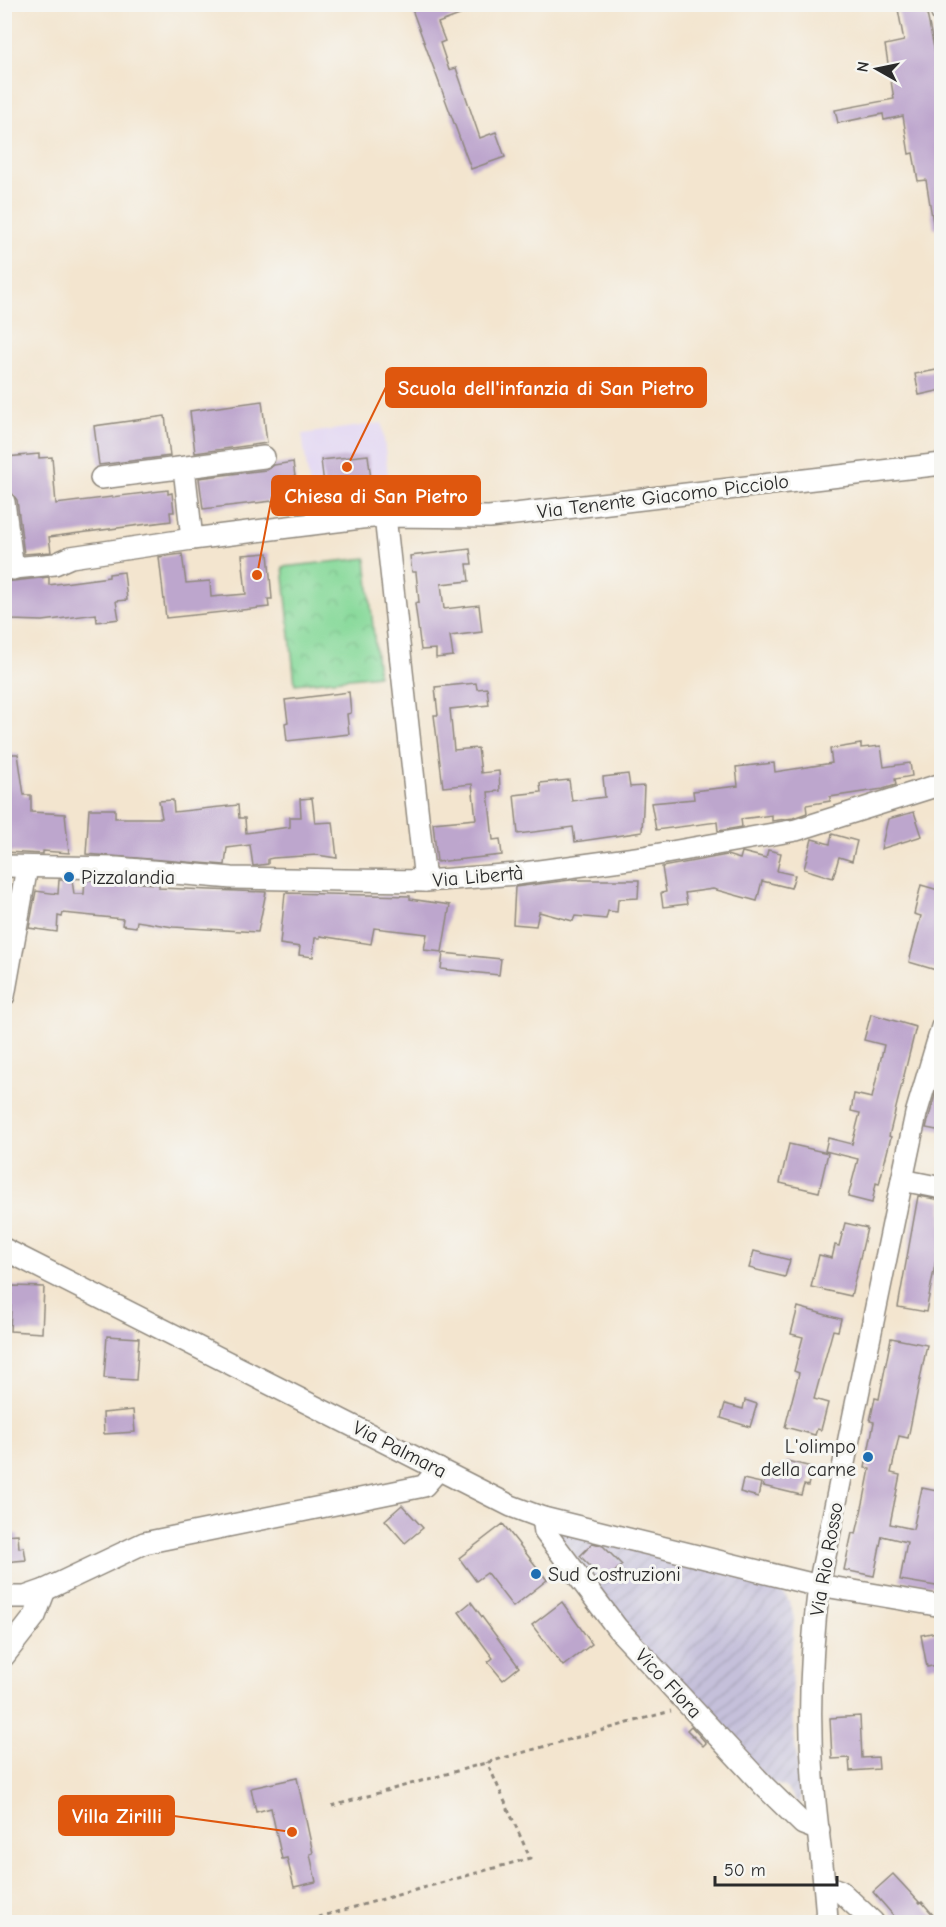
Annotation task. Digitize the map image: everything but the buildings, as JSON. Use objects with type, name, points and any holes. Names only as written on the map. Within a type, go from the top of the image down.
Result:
[{"type":"street","points":[[939,4],[942,13]]},
{"type":"street","points":[[101,478],[264,458]]},
{"type":"street","name":"Via Tenente Giacomo Picciolo","points":[[9,569],[56,564],[71,557],[192,539],[385,516],[489,517],[942,464]]},
{"type":"street","points":[[184,468],[192,539]]},
{"type":"street","points":[[4,502],[9,569]]},
{"type":"street","points":[[385,516],[425,881]]},
{"type":"street","name":"Via Libertà","points":[[4,866],[117,868],[232,878],[425,881],[517,874],[632,858],[796,830],[942,784]]},
{"type":"street","points":[[4,996],[27,867]]},
{"type":"street","name":"Via Rio Rosso","points":[[827,1923],[826,1886],[813,1779],[810,1723],[810,1672],[819,1585],[916,1114],[942,1027]]},
{"type":"street","points":[[902,1180],[942,1188]]},
{"type":"street","name":"Via Palmara","points":[[4,1249],[511,1506],[543,1518],[819,1585],[942,1606]]},
{"type":"street","points":[[4,1597],[25,1597],[45,1590],[144,1543],[424,1486],[439,1469]]},
{"type":"street","name":"Vico Flora","points":[[543,1518],[544,1532],[618,1628],[764,1786],[803,1824],[819,1830]]},
{"type":"street","points":[[4,1656],[35,1616],[45,1590]]},
{"type":"street","points":[[826,1886],[840,1891],[873,1923]]},
{"type":"path","points":[[332,1806],[690,1705]]},
{"type":"path","points":[[301,1923],[530,1858],[487,1762]]},
{"type":"shaded area","points":[[382,423],[391,500],[313,511],[302,434]]},
{"type":"shaded area","points":[[556,1530],[755,1579],[783,1592],[791,1605],[794,1619],[791,1660],[793,1724],[801,1801],[799,1804],[785,1787],[771,1783],[621,1623]]},
{"type":"green space","points":[[366,558],[378,675],[295,684],[283,567]]},
{"type":"place","name":"Scuola dell'infanzia di San Pietro","points":[[347,467]]},
{"type":"place","name":"Chiesa di San Pietro","points":[[257,575]]},
{"type":"place","name":"Pizzalandia","points":[[69,877]]},
{"type":"place","name":"L'olimpo della carne","points":[[868,1457]]},
{"type":"place","name":"Sud Costruzioni","points":[[536,1574]]},
{"type":"place","name":"Villa Zirilli","points":[[292,1832]]}]
